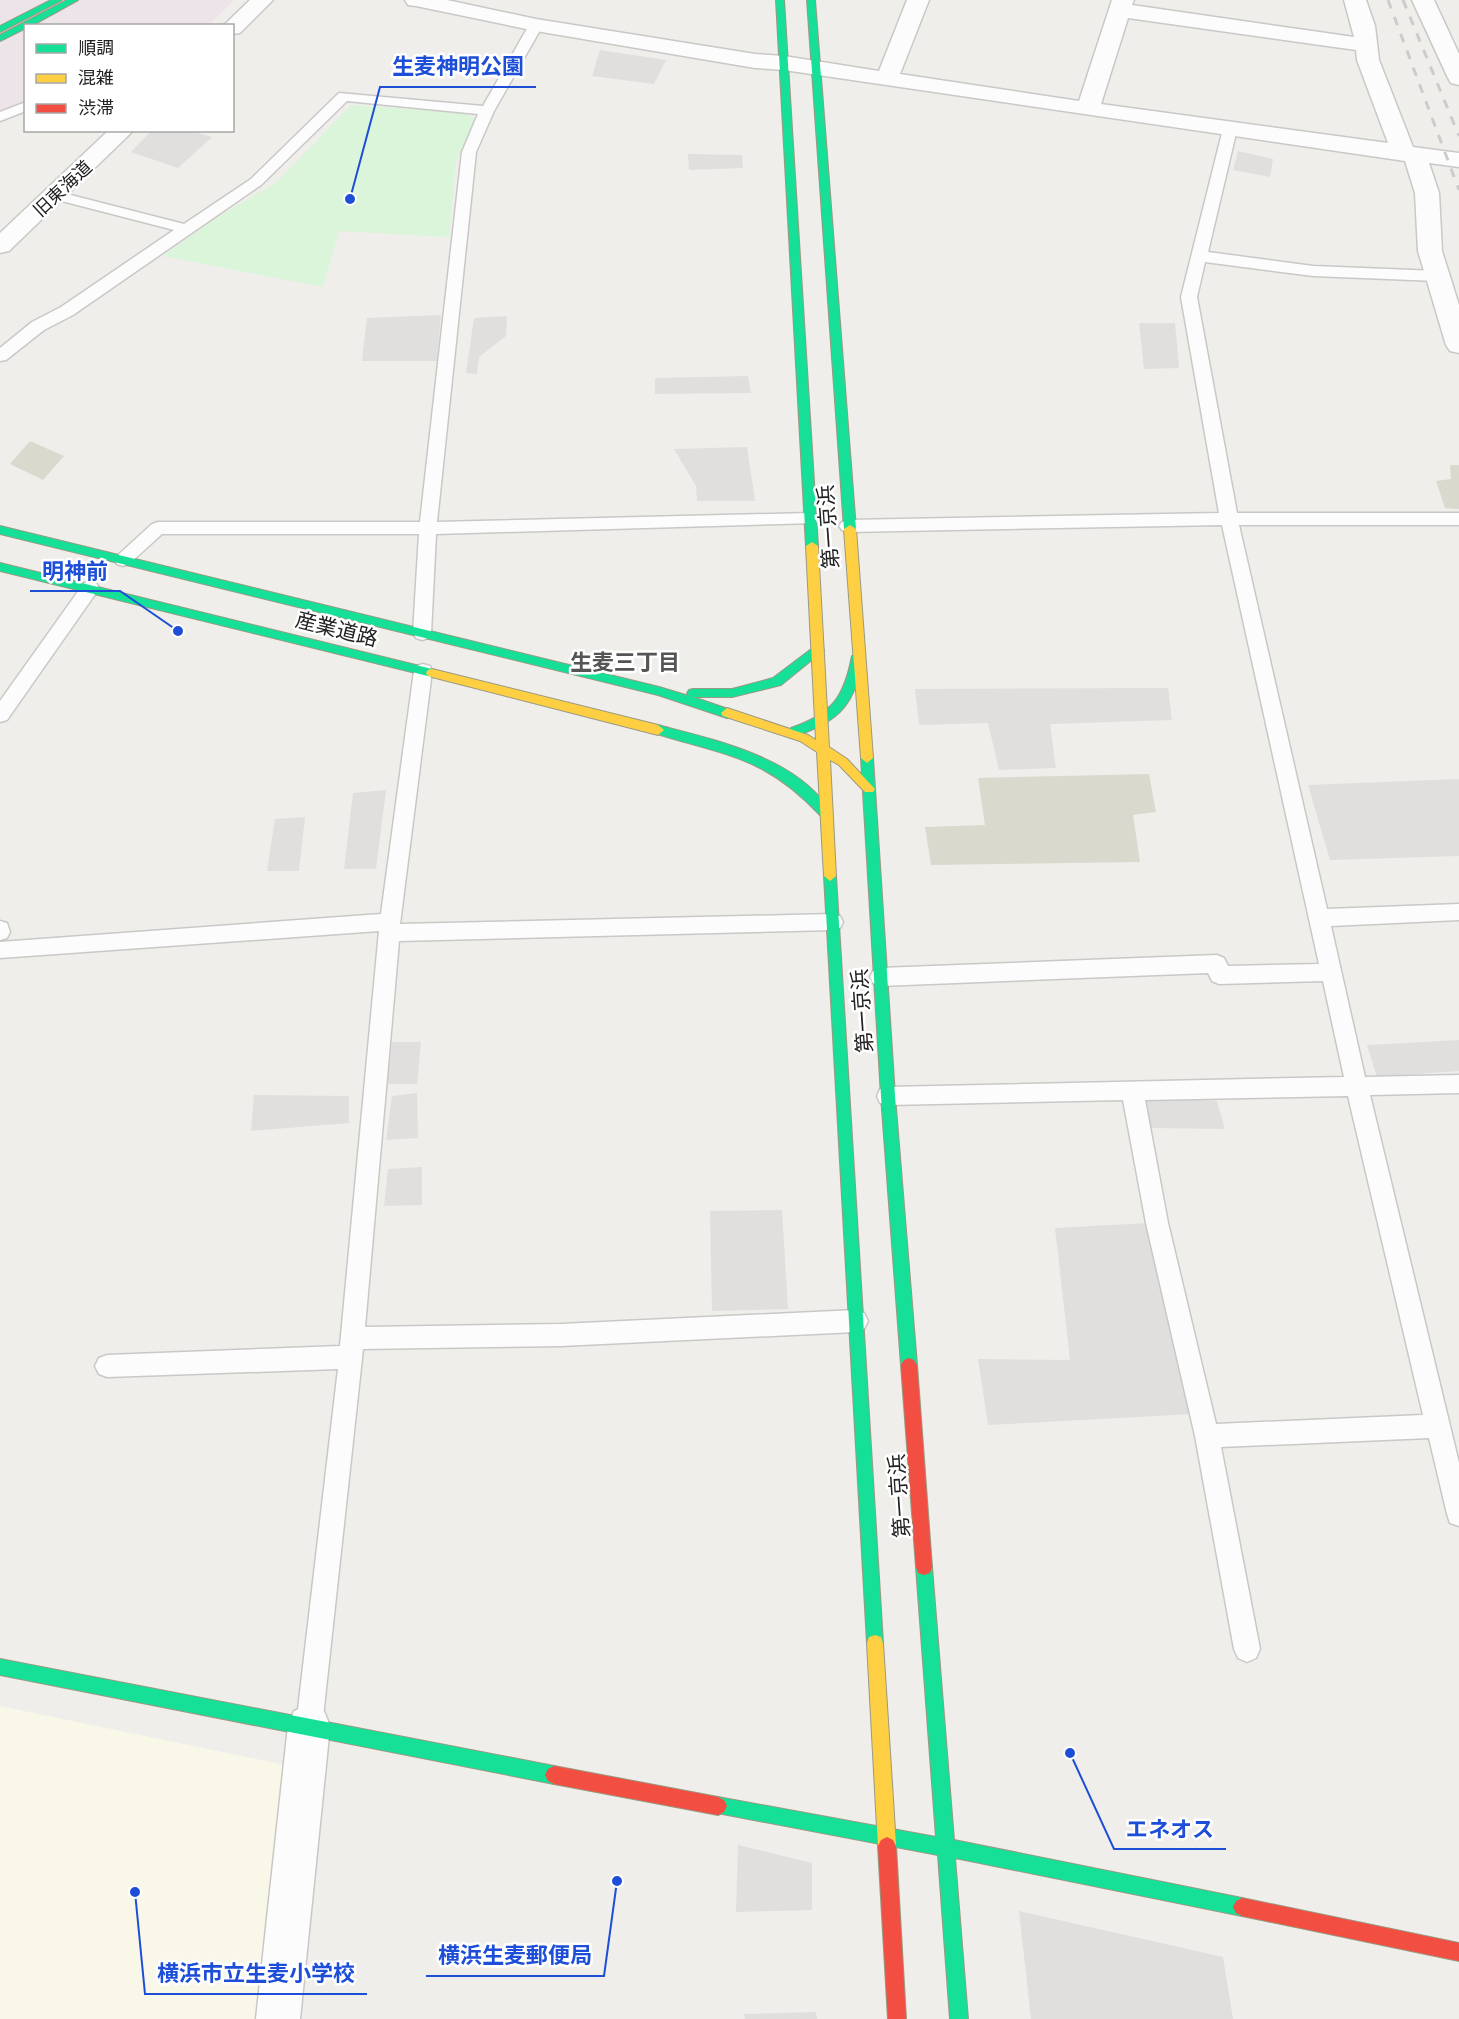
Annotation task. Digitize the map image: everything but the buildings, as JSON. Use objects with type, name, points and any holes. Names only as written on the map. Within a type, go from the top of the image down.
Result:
[{"type":"main road","points":[[0,28],[47,0]]},
{"type":"main road","points":[[0,28],[58,0]]},
{"type":"main road","points":[[27,24],[74,0]]},
{"type":"main road","points":[[45,24],[87,0]]},
{"type":"main road","name":"第一京浜","points":[[780,0],[818,650],[825,813],[897,2019]]},
{"type":"main road","name":"第一京浜","points":[[811,0],[869,789],[888,1096],[959,2019]]},
{"type":"main road","points":[[0,38],[24,26]]},
{"type":"main road","points":[[0,48],[24,36]]},
{"type":"main road","name":"産業道路","points":[[0,530],[659,691],[804,738],[843,762],[869,789]]},
{"type":"main road","name":"産業道路","points":[[0,567],[714,744],[764,762],[790,775],[811,794],[825,813]]},
{"type":"main road","name":"産業道路","points":[[659,691],[732,693],[777,682],[818,650]]},
{"type":"main road","points":[[761,737],[809,728],[833,715],[847,700],[855,678],[858,653]]},
{"type":"main road","name":"産業道路","points":[[663,731],[701,738],[739,738]]},
{"type":"main road","points":[[0,1667],[829,1828],[946,1847],[1459,1952]]},
{"type":"street","points":[[234,26],[262,0]]},
{"type":"street","points":[[420,0],[536,25],[755,61],[815,67],[1088,109],[1459,160]]},
{"type":"street","points":[[887,79],[918,0]]},
{"type":"street","points":[[1354,0],[1364,26],[1368,60],[1427,193],[1430,251],[1459,345]]},
{"type":"street","points":[[1423,0],[1459,78]]},
{"type":"street","points":[[1088,109],[1121,5],[1366,45]]},
{"type":"street","name":"旧東海道","points":[[0,246],[121,132]]},
{"type":"street","points":[[278,2019],[309,1726]]},
{"type":"lane","points":[[422,633],[428,528],[469,152],[487,111],[536,25]]},
{"type":"lane","points":[[0,356],[38,326],[67,311],[256,182],[344,96],[487,111]]},
{"type":"lane","points":[[0,117],[24,107]]},
{"type":"lane","points":[[1230,129],[1189,297],[1229,519],[1357,1087],[1459,1514]]},
{"type":"lane","points":[[55,195],[186,229]]},
{"type":"lane","points":[[1199,256],[1313,271],[1437,276]]},
{"type":"lane","points":[[123,560],[158,528],[428,528],[810,519]]},
{"type":"lane","points":[[848,526],[1229,519],[1459,519]]},
{"type":"lane","points":[[0,715],[90,588]]},
{"type":"lane","points":[[309,1726],[351,1347],[389,927],[423,671]]},
{"type":"lane","points":[[1319,918],[1459,912]]},
{"type":"lane","points":[[0,950],[389,927],[833,922]]},
{"type":"lane","points":[[880,977],[1217,964],[1219,975],[1331,972]]},
{"type":"lane","points":[[888,1096],[1459,1084]]},
{"type":"lane","points":[[1132,1091],[1157,1223],[1207,1436],[1247,1648]]},
{"type":"lane","points":[[107,1366],[351,1347],[856,1322]]},
{"type":"lane","points":[[1207,1436],[1438,1426]]},
{"type":"shaded area","points":[[0,0],[234,0],[210,24],[24,24],[24,101],[0,112]]},
{"type":"shaded area","points":[[600,50],[666,60],[654,84],[592,76]]},
{"type":"shaded area","points":[[150,132],[194,132],[212,137],[178,168],[131,152]]},
{"type":"shaded area","points":[[1238,151],[1273,159],[1270,177],[1233,170]]},
{"type":"shaded area","points":[[688,154],[742,155],[743,168],[689,170]]},
{"type":"shaded area","points":[[441,315],[437,361],[362,361],[367,318]]},
{"type":"shaded area","points":[[507,316],[506,336],[479,357],[477,374],[466,373],[474,318]]},
{"type":"shaded area","points":[[1139,323],[1175,323],[1179,368],[1144,369]]},
{"type":"shaded area","points":[[748,376],[751,393],[655,394],[655,378]]},
{"type":"shaded area","points":[[30,441],[64,456],[43,480],[10,464]]},
{"type":"shaded area","points":[[747,447],[755,501],[697,501],[696,486],[674,449]]},
{"type":"shaded area","points":[[1450,465],[1459,465],[1459,509],[1445,508],[1436,481],[1451,479]]},
{"type":"shaded area","points":[[1168,688],[1172,720],[1050,724],[1056,768],[999,770],[988,723],[919,725],[915,689]]},
{"type":"shaded area","points":[[1149,774],[1156,812],[1133,815],[1140,862],[931,865],[925,827],[985,825],[978,778]]},
{"type":"shaded area","points":[[1459,779],[1459,856],[1330,860],[1308,785]]},
{"type":"shaded area","points":[[386,790],[376,869],[344,869],[353,793]]},
{"type":"shaded area","points":[[305,817],[299,871],[267,871],[275,819]]},
{"type":"shaded area","points":[[1459,1040],[1459,1071],[1377,1077],[1367,1045]]},
{"type":"shaded area","points":[[392,1042],[421,1042],[417,1084],[387,1084]]},
{"type":"shaded area","points":[[417,1093],[418,1138],[386,1140],[392,1096]]},
{"type":"shaded area","points":[[254,1095],[349,1096],[349,1123],[251,1131]]},
{"type":"shaded area","points":[[1144,1097],[1217,1101],[1225,1129],[1151,1128]]},
{"type":"shaded area","points":[[422,1167],[422,1205],[384,1206],[388,1169]]},
{"type":"shaded area","points":[[782,1210],[788,1309],[712,1311],[710,1211]]},
{"type":"shaded area","points":[[1149,1223],[1193,1414],[988,1425],[978,1359],[1070,1360],[1055,1228]]},
{"type":"shaded area","points":[[0,1706],[285,1765],[255,2019],[0,2019]]},
{"type":"shaded area","points":[[738,1845],[812,1863],[812,1910],[736,1912]]},
{"type":"shaded area","points":[[1019,1911],[1223,1957],[1233,2019],[1031,2019]]},
{"type":"shaded area","points":[[816,2012],[817,2019],[745,2019],[744,2014]]},
{"type":"green space","points":[[351,105],[459,112],[476,118],[456,163],[449,237],[339,231],[323,287],[163,256],[219,216],[277,182]]},
{"type":"railway","points":[[1388,0],[1459,190]]},
{"type":"railway","points":[[1403,0],[1459,136]]},
{"type":"traffic: fast","points":[[0,29],[58,0]]},
{"type":"traffic: fast","points":[[27,24],[74,0]]},
{"type":"traffic: fast","points":[[780,0],[812,546]]},
{"type":"traffic: fast","points":[[811,0],[850,529]]},
{"type":"traffic: fast","points":[[0,38],[24,26]]},
{"type":"traffic: fast","points":[[0,530],[659,691],[727,713]]},
{"type":"traffic: fast","points":[[0,567],[432,673]]},
{"type":"traffic: fast","points":[[693,693],[732,693],[777,682],[818,650]]},
{"type":"traffic: fast","points":[[795,731],[822,720],[840,706],[851,685],[858,656]]},
{"type":"traffic: fast","points":[[658,730],[728,749],[770,766],[789,778],[825,813]]},
{"type":"traffic: fast","points":[[867,758],[888,1096],[909,1365]]},
{"type":"traffic: fast","points":[[830,876],[875,1643]]},
{"type":"traffic: fast","points":[[924,1567],[959,2019]]},
{"type":"traffic: fast","points":[[0,1667],[554,1775]]},
{"type":"traffic: fast","points":[[718,1806],[1008,1859],[1242,1907]]},
{"type":"traffic: slow","points":[[850,529],[867,758]]},
{"type":"traffic: slow","points":[[812,546],[830,876]]},
{"type":"traffic: slow","points":[[432,673],[658,730]]},
{"type":"traffic: slow","points":[[727,713],[804,738],[843,762],[869,789]]},
{"type":"traffic: slow","points":[[875,1643],[887,1846]]},
{"type":"traffic: jam","points":[[909,1365],[924,1567]]},
{"type":"traffic: jam","points":[[554,1775],[718,1806]]},
{"type":"traffic: jam","points":[[887,1846],[897,2019]]},
{"type":"traffic: jam","points":[[1242,1907],[1459,1952]]},
{"type":"place","name":"生麦神明公園","points":[[350,199]]},
{"type":"place","name":"明神前","points":[[178,631]]},
{"type":"place","name":"エネオス","points":[[1070,1753]]},
{"type":"place","name":"横浜生麦郵便局","points":[[617,1881]]},
{"type":"place","name":"横浜市立生麦小学校","points":[[135,1892]]},
{"type":"district","name":"生麦三丁目","points":[[625,661]]}]
